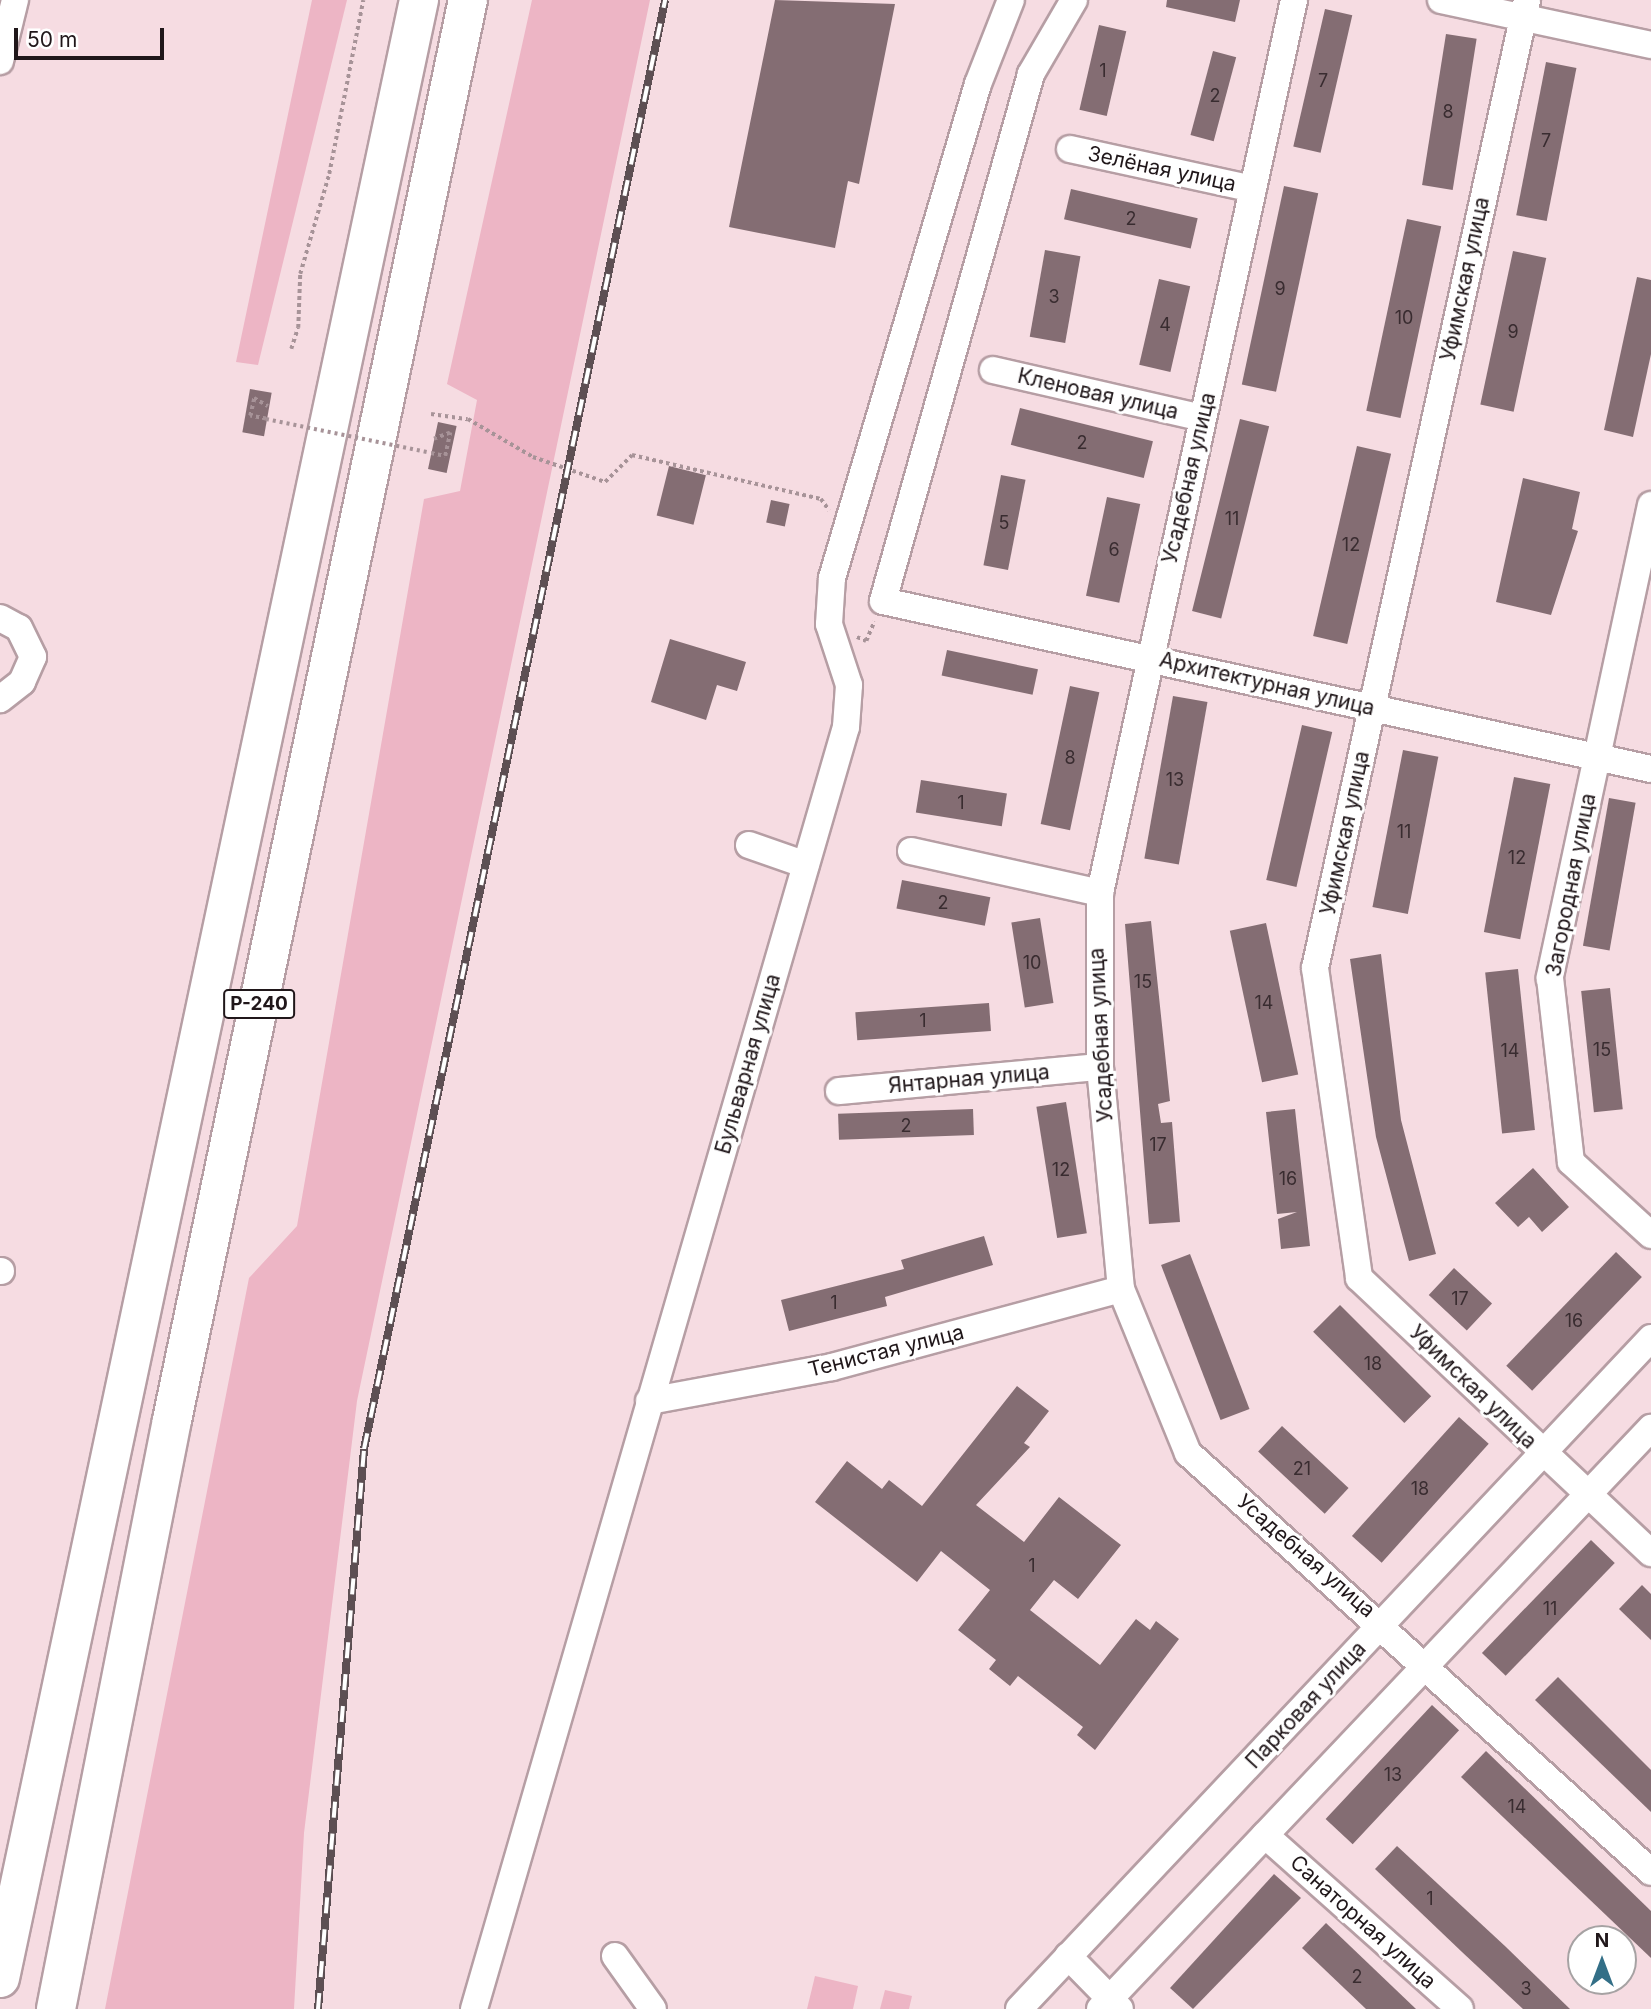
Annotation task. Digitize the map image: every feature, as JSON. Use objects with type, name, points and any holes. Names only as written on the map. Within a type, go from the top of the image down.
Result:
[{"type":"highway","name":"Р-240","points":[[0,1978],[4,1938],[419,0]]},
{"type":"highway","name":"Р-240","points":[[57,2009],[172,1420],[468,0]]},
{"type":"street","points":[[0,61],[15,0]]},
{"type":"street","name":"Бульварная улица","points":[[474,2009],[846,727],[849,685],[830,624],[832,578],[978,84],[1011,0]]},
{"type":"street","name":"Архитектурная улица","points":[[1074,0],[1031,74],[883,600],[1651,769]]},
{"type":"street","name":"Усадебная улица","points":[[1294,0],[1148,657],[1100,893],[1100,1067],[1121,1289],[1188,1452],[1427,1664],[1651,1872]]},
{"type":"street","points":[[1441,0],[1525,8],[1651,45]]},
{"type":"street","name":"Уфимская улица","points":[[1525,8],[1315,968],[1359,1279],[1542,1453],[1590,1492],[1651,1553]]},
{"type":"street","name":"Зелёная улица","points":[[1070,149],[1253,189]]},
{"type":"street","name":"Кленовая улица","points":[[993,370],[1203,418]]},
{"type":"street","name":"Загородная улица","points":[[1651,505],[1550,978],[1571,1162],[1651,1235]]},
{"type":"street","points":[[0,618],[19,628],[33,657],[22,682],[0,699]]},
{"type":"street","points":[[749,845],[806,865]]},
{"type":"street","points":[[911,851],[1100,893]]},
{"type":"street","name":"Янтарная улица","points":[[839,1091],[1100,1067]]},
{"type":"street","name":"Тенистая улица","points":[[649,1401],[832,1367],[1121,1289]]},
{"type":"street","name":"Парковая улица","points":[[1018,2009],[1651,1338]]},
{"type":"street","points":[[1068,1956],[1110,2006],[1265,1835],[1651,1428]]},
{"type":"street","name":"Санаторная улица","points":[[1265,1835],[1460,2009]]},
{"type":"street","points":[[615,1956],[653,2009]]},
{"type":"path","points":[[291,349],[298,328],[300,274],[328,174],[363,0]]},
{"type":"path","points":[[268,406],[254,398],[250,416],[445,456],[450,433],[434,439]]},
{"type":"path","points":[[431,414],[468,419],[533,457],[605,482],[632,455],[821,499]]},
{"type":"shaded area","points":[[312,0],[347,0],[258,365],[236,362]]},
{"type":"shaded area","points":[[532,0],[650,0],[357,1401],[304,1833],[294,2009],[105,2009],[249,1278],[297,1226],[424,499],[460,491],[477,400],[447,384]]},
{"type":"shaded area","points":[[815,1976],[858,1986],[853,2009],[807,2009]]},
{"type":"shaded area","points":[[885,1990],[912,1996],[909,2009],[880,2009]]},
{"type":"building","points":[[775,0],[895,4],[859,184],[848,181],[835,248],[729,227]]},
{"type":"building","points":[[1167,0],[1240,0],[1235,22],[1166,7]]},
{"type":"building","points":[[1325,9],[1352,15],[1321,153],[1293,146]]},
{"type":"building","points":[[1099,25],[1126,31],[1107,116],[1079,110]]},
{"type":"building","points":[[1446,34],[1477,39],[1453,190],[1422,185]]},
{"type":"building","points":[[1213,51],[1236,57],[1214,141],[1190,135]]},
{"type":"building","points":[[1546,62],[1576,68],[1547,221],[1516,215]]},
{"type":"building","points":[[1284,186],[1318,193],[1276,392],[1242,385]]},
{"type":"building","points":[[1071,189],[1198,218],[1191,248],[1064,219]]},
{"type":"building","points":[[1407,219],[1441,226],[1400,418],[1366,411]]},
{"type":"building","points":[[1045,250],[1080,256],[1065,343],[1030,337]]},
{"type":"building","points":[[1513,251],[1546,258],[1514,412],[1480,405]]},
{"type":"building","points":[[1637,277],[1651,280],[1651,354],[1633,437],[1604,430]]},
{"type":"building","points":[[1159,279],[1190,286],[1170,372],[1139,365]]},
{"type":"building","points":[[250,389],[272,393],[264,436],[242,432]]},
{"type":"building","points":[[1020,408],[1153,441],[1144,478],[1011,445]]},
{"type":"building","points":[[1240,419],[1269,426],[1221,618],[1192,611]]},
{"type":"building","points":[[438,422],[457,426],[447,473],[428,469]]},
{"type":"building","points":[[1357,446],[1391,454],[1347,644],[1313,636]]},
{"type":"building","points":[[669,466],[706,475],[694,525],[657,515]]},
{"type":"building","points":[[1001,475],[1026,480],[1008,570],[983,565]]},
{"type":"building","points":[[1523,478],[1580,492],[1572,529],[1578,531],[1551,615],[1496,602]]},
{"type":"building","points":[[1107,497],[1140,504],[1119,603],[1086,596]]},
{"type":"building","points":[[771,500],[790,504],[785,526],[766,522]]},
{"type":"building","points":[[670,639],[746,662],[737,691],[717,685],[706,720],[651,702]]},
{"type":"building","points":[[947,650],[1038,669],[1033,695],[942,675]]},
{"type":"building","points":[[1070,686],[1099,692],[1070,830],[1041,824]]},
{"type":"building","points":[[1173,696],[1207,702],[1179,865],[1144,858]]},
{"type":"building","points":[[1302,725],[1332,732],[1296,887],[1266,880]]},
{"type":"building","points":[[1403,750],[1438,757],[1408,914],[1372,907]]},
{"type":"building","points":[[1514,777],[1550,784],[1520,939],[1484,932]]},
{"type":"building","points":[[921,780],[1007,794],[1002,826],[916,813]]},
{"type":"building","points":[[1609,798],[1636,803],[1610,950],[1583,946]]},
{"type":"building","points":[[902,880],[990,897],[985,926],[896,908]]},
{"type":"building","points":[[1040,918],[1053,1003],[1025,1007],[1011,923]]},
{"type":"building","points":[[1151,921],[1170,1101],[1158,1104],[1161,1123],[1172,1122],[1180,1222],[1149,1224],[1125,924]]},
{"type":"building","points":[[1266,923],[1298,1075],[1262,1082],[1230,931]]},
{"type":"building","points":[[1381,954],[1401,1120],[1436,1254],[1409,1261],[1376,1137],[1350,959]]},
{"type":"building","points":[[1518,969],[1535,1130],[1502,1134],[1485,972]]},
{"type":"building","points":[[1610,988],[1623,1109],[1594,1112],[1581,991]]},
{"type":"building","points":[[989,1003],[991,1031],[857,1040],[855,1012]]},
{"type":"building","points":[[1066,1102],[1087,1233],[1057,1238],[1036,1107]]},
{"type":"building","points":[[973,1109],[974,1135],[839,1140],[838,1114]]},
{"type":"building","points":[[1295,1109],[1310,1246],[1281,1249],[1278,1219],[1297,1212],[1277,1214],[1266,1112]]},
{"type":"building","points":[[1533,1168],[1569,1207],[1542,1232],[1529,1217],[1518,1227],[1495,1203]]},
{"type":"building","points":[[984,1236],[993,1265],[885,1297],[887,1306],[789,1331],[781,1300],[904,1269],[901,1260]]},
{"type":"building","points":[[1616,1252],[1642,1277],[1532,1391],[1506,1366]]},
{"type":"building","points":[[1190,1254],[1249,1409],[1221,1420],[1161,1265]]},
{"type":"building","points":[[1454,1268],[1492,1303],[1467,1331],[1429,1295]]},
{"type":"building","points":[[1340,1305],[1431,1396],[1404,1423],[1313,1332]]},
{"type":"building","points":[[1017,1386],[1049,1411],[1024,1443],[1030,1447],[976,1505],[1024,1542],[1059,1497],[1121,1545],[1078,1599],[1054,1580],[1030,1610],[1100,1665],[1136,1619],[1150,1630],[1156,1621],[1179,1639],[1095,1750],[1077,1735],[1083,1727],[1018,1676],[1010,1686],[989,1669],[996,1660],[958,1630],[990,1590],[941,1551],[917,1582],[815,1502],[847,1461],[882,1489],[889,1480],[922,1506]]},
{"type":"building","points":[[1459,1417],[1489,1444],[1382,1563],[1352,1536]]},
{"type":"building","points":[[1282,1426],[1349,1488],[1325,1514],[1258,1452]]},
{"type":"building","points":[[1591,1540],[1615,1563],[1506,1676],[1482,1653]]},
{"type":"building","points":[[1642,1585],[1651,1594],[1651,1640],[1619,1609]]},
{"type":"building","points":[[1558,1677],[1651,1770],[1651,1812],[1535,1700]]},
{"type":"building","points":[[1432,1705],[1459,1730],[1353,1844],[1326,1819]]},
{"type":"building","points":[[1486,1751],[1651,1911],[1651,1958],[1637,1945],[1637,1925],[1616,1925],[1461,1777]]},
{"type":"building","points":[[1397,1846],[1570,2009],[1523,2009],[1462,1952],[1375,1869]]},
{"type":"building","points":[[1274,1874],[1301,1898],[1193,2009],[1170,1988]]},
{"type":"building","points":[[1326,1923],[1416,2009],[1366,2009],[1302,1948]]},
{"type":"railway","points":[[318,2009],[364,1449],[665,0]]}]
